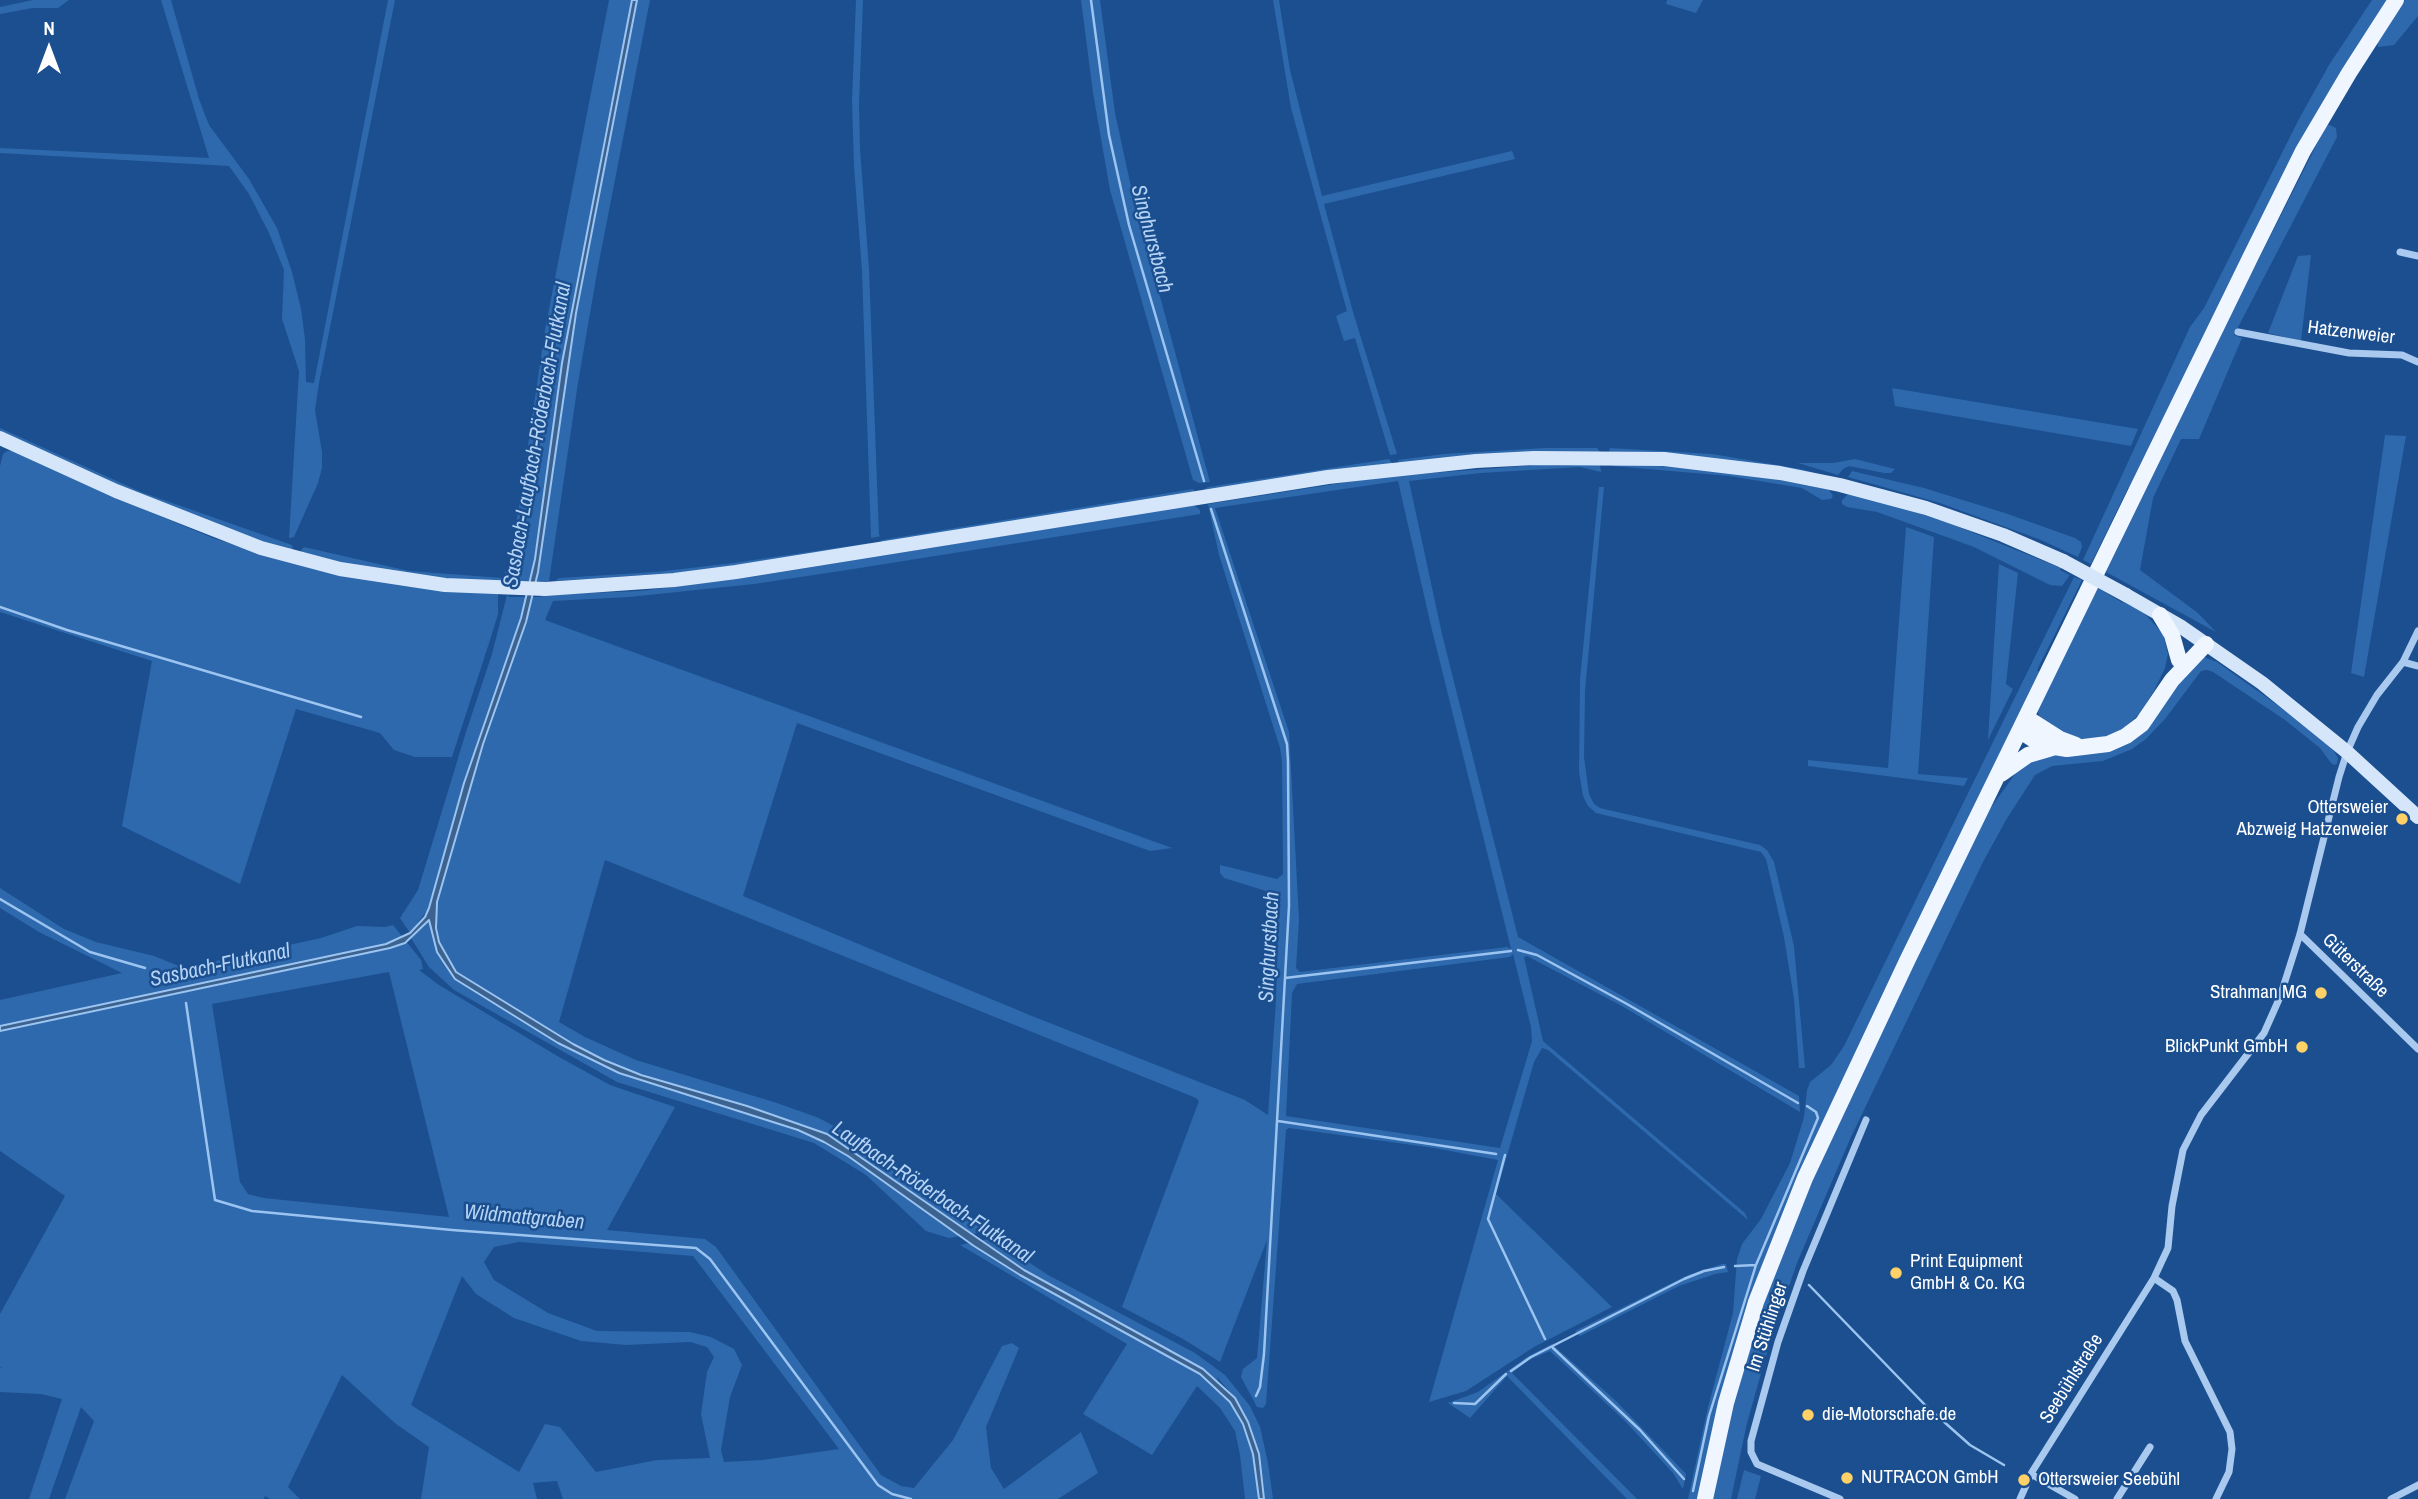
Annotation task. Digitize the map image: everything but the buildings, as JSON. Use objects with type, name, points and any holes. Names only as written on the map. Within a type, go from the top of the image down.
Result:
[{"type":"main road","points":[[1705,1499],[1726,1403],[1752,1315],[1800,1191],[1907,961],[2304,151],[2349,73],[2396,0]]},
{"type":"main road","points":[[2160,615],[2172,635],[2179,660]]},
{"type":"main road","points":[[1997,778],[2018,760],[2052,748],[2108,744],[2126,736],[2142,724],[2202,641]]},
{"type":"main road","points":[[2172,680],[2179,660],[2189,646],[2202,641]]},
{"type":"main road","points":[[2023,725],[2085,747]]},
{"type":"main road","points":[[2023,725],[2042,745],[2052,748]]},
{"type":"street","points":[[2400,252],[2418,256]]},
{"type":"street","name":"Hatzenweier","points":[[2238,332],[2349,353],[2402,355],[2418,362]]},
{"type":"street","points":[[0,438],[159,510],[284,555],[340,569],[445,585],[545,589],[607,586],[736,572],[1328,477],[1463,462],[1534,458],[1664,459],[1780,473],[1840,485],[1926,508],[2003,535],[2063,561],[2202,641],[2285,701],[2347,752],[2418,817]]},
{"type":"street","points":[[2347,752],[2358,727],[2403,662],[2418,631]]},
{"type":"street","points":[[2403,662],[2418,666]]},
{"type":"street","name":"Seebühlstraße","points":[[2020,1499],[2031,1474],[2154,1278],[2168,1248],[2172,1206],[2183,1150],[2201,1115],[2264,1034],[2280,997],[2300,934],[2347,752]]},
{"type":"street","name":"Güterstraße","points":[[2300,934],[2418,1049]]},
{"type":"street","name":"Im Stühlinger","points":[[1840,1499],[1757,1464],[1751,1452],[1751,1441],[1778,1342],[1803,1271],[1866,1120]]},
{"type":"street","points":[[2154,1278],[2172,1291],[2177,1300],[2185,1341],[2230,1432],[2232,1449],[2229,1472],[2216,1499]]},
{"type":"street","points":[[2117,1499],[2150,1447]]},
{"type":"street","points":[[2031,1474],[2075,1499]]},
{"type":"street","points":[[2391,1499],[2418,1485]]},
{"type":"shaded area","points":[[33,0],[69,0],[58,8],[33,8],[0,14],[0,7]]},
{"type":"shaded area","points":[[161,0],[171,0],[209,125],[249,179],[277,228],[301,309],[306,382],[314,383],[388,0],[395,0],[319,383],[315,410],[322,468],[294,537],[289,538],[299,371],[282,319],[284,270],[249,194],[229,166],[0,153],[0,148],[209,158]]},
{"type":"shaded area","points":[[609,0],[632,0],[604,139],[535,559],[529,584],[512,583],[514,573],[504,573],[508,570],[519,506],[545,330]]},
{"type":"shaded area","points":[[632,0],[637,0],[576,313],[538,572],[526,622],[483,744],[437,902],[436,928],[439,942],[456,972],[573,1044],[641,1075],[747,1106],[827,1134],[1024,1270],[1203,1369],[1235,1398],[1248,1422],[1259,1454],[1264,1499],[1259,1499],[1253,1454],[1243,1424],[1230,1402],[1200,1374],[1020,1275],[824,1142],[798,1130],[619,1073],[558,1043],[455,979],[437,952],[429,920],[405,943],[390,948],[0,1031],[0,1026],[386,944],[410,933],[425,917],[464,783],[521,618],[535,559],[562,363]]},
{"type":"shaded area","points":[[637,0],[650,0],[598,267],[549,581],[536,584],[576,313]]},
{"type":"shaded area","points":[[856,0],[863,0],[860,149],[869,269],[881,536],[871,538],[862,271],[852,101]]},
{"type":"shaded area","points":[[1081,0],[1100,0],[1115,113],[1133,196],[1210,482],[1199,483],[1193,480],[1110,190],[1093,93]]},
{"type":"shaded area","points":[[1273,0],[1279,0],[1290,70],[1322,196],[1512,151],[1515,159],[1324,204],[1353,312],[1397,454],[1390,455],[1355,338],[1344,341],[1336,316],[1347,311],[1291,108]]},
{"type":"shaded area","points":[[1667,0],[1703,0],[1696,13],[1666,4]]},
{"type":"shaded area","points":[[2372,0],[2389,0],[2131,488],[2128,488],[2091,564],[2083,560],[2190,327],[2204,308],[2329,65]]},
{"type":"shaded area","points":[[2405,0],[2418,0],[2418,16],[2394,45],[2378,47],[2377,39]]},
{"type":"shaded area","points":[[2327,124],[2336,128],[2337,137],[2234,335],[2242,338],[2199,439],[2181,439],[2153,498],[2140,570],[2198,613],[2216,632],[2106,572]]},
{"type":"shaded area","points":[[2311,255],[2301,341],[2268,333],[2298,256]]},
{"type":"shaded area","points":[[1892,388],[2138,429],[2131,446],[1895,406]]},
{"type":"shaded area","points":[[0,428],[141,492],[292,545],[293,550],[254,542],[0,436]]},
{"type":"shaded area","points":[[2385,435],[2406,436],[2364,677],[2351,673]]},
{"type":"shaded area","points":[[1597,448],[1600,452],[1399,463],[1398,460],[1444,454]]},
{"type":"shaded area","points":[[1610,448],[1712,454],[1801,469],[1836,479],[1612,454]]},
{"type":"shaded area","points":[[13,451],[213,538],[275,558],[432,590],[498,594],[498,614],[452,757],[415,757],[394,750],[380,733],[296,709],[240,884],[122,826],[152,661],[0,612],[0,466],[3,454]]},
{"type":"shaded area","points":[[1389,459],[1393,464],[1200,492],[1208,487]]},
{"type":"shaded area","points":[[1855,459],[1895,469],[1891,473],[1884,473],[1849,466],[1838,475],[1798,463],[1833,463]]},
{"type":"shaded area","points":[[1563,463],[1600,465],[1601,472],[1580,467],[1409,481],[1442,634],[1518,937],[1799,1096],[1800,1112],[1622,1006],[1527,956],[1524,957],[1543,1041],[1745,1213],[1748,1220],[1548,1050],[1542,1048],[1534,1062],[1496,1194],[1612,1307],[1534,1347],[1466,1391],[1429,1402],[1498,1160],[1434,1148],[1289,1128],[1286,1130],[1266,1404],[1263,1408],[1257,1407],[1241,1377],[1243,1369],[1257,1358],[1267,1240],[1220,1362],[1122,1307],[1199,1101],[1196,1098],[605,860],[559,1022],[636,1060],[819,1118],[858,1139],[992,1231],[971,1234],[827,1134],[747,1106],[641,1075],[573,1044],[456,972],[439,942],[435,909],[429,908],[410,933],[400,918],[418,890],[492,654],[507,595],[541,597],[640,591],[751,577],[1194,505],[1200,510],[1200,514],[754,584],[629,597],[553,601],[545,620],[1172,848],[1150,851],[797,723],[743,896],[1032,1016],[1245,1100],[1268,1115],[1276,1000],[1279,895],[1224,878],[1220,873],[1220,865],[1277,879],[1283,874],[1282,762],[1280,748],[1219,555],[1208,504],[1379,477]],"holes":[[[1398,481],[1511,949],[1507,947],[1300,972],[1296,968],[1299,920],[1289,732],[1215,508]],[[1513,954],[1532,1041],[1500,1148],[1286,1116],[1292,993],[1297,984],[1510,957]]]},
{"type":"shaded area","points":[[1613,463],[1690,468],[1776,479],[1829,490],[1833,496],[1831,499],[1822,500],[1802,488],[1729,476],[1613,466]]},
{"type":"shaded area","points":[[1852,471],[1924,488],[2005,513],[2075,538],[2081,542],[2082,547],[2078,557],[2041,540],[1940,503],[1848,477]]},
{"type":"shaded area","points":[[1599,487],[1604,487],[1585,691],[1584,757],[1589,794],[1594,804],[1600,808],[1760,845],[1767,850],[1774,862],[1794,946],[1805,1068],[1799,1068],[1794,999],[1784,937],[1766,859],[1761,852],[1596,813],[1588,806],[1583,796],[1579,772],[1580,679]]},
{"type":"shaded area","points":[[1193,489],[1195,492],[879,543],[882,540]]},
{"type":"shaded area","points":[[1848,494],[1888,503],[1954,525],[2061,568],[2060,570],[2070,575],[2062,586],[2050,585],[1974,547],[1877,512],[1847,507],[1842,504],[1842,500]]},
{"type":"shaded area","points":[[1906,527],[1934,537],[1918,774],[1968,778],[1964,786],[1808,766],[1808,760],[1888,768]]},
{"type":"shaded area","points":[[870,543],[871,545],[747,568],[555,581],[559,578],[656,572],[733,563]]},
{"type":"shaded area","points":[[304,547],[409,571],[503,578],[506,583],[433,581],[303,555],[301,550]]},
{"type":"shaded area","points":[[1999,564],[2018,573],[2006,684],[2013,689],[1988,740]]},
{"type":"shaded area","points":[[2074,577],[2082,580],[1804,1166],[1699,1499],[1688,1499],[1708,1407],[1733,1313],[1737,1259],[1742,1244],[1761,1219],[1790,1163],[1804,1117],[1810,1082],[1831,1065],[1844,1046]]},
{"type":"shaded area","points":[[2096,587],[2123,603],[2125,600],[2146,615],[2163,634],[2168,654],[2165,668],[2154,691],[2140,713],[2127,726],[2112,735],[2075,740],[2040,720],[2038,712]]},
{"type":"shaded area","points":[[2204,657],[2217,662],[2297,719],[2332,748],[2338,758],[2337,764],[2331,763],[2320,748],[2285,720],[2207,670],[2201,671],[2165,719],[2132,749],[2103,761],[2052,766],[2035,775],[1983,862],[1851,1137],[1797,1263],[1770,1342],[1747,1423],[1731,1499],[1711,1499],[1724,1434],[1760,1311],[1823,1153],[1987,813],[2020,767],[2043,757],[2098,752],[2164,699]]},
{"type":"shaded area","points":[[0,888],[64,929],[96,942],[154,956],[184,968],[321,938],[357,926],[393,925],[421,960],[423,969],[419,970],[439,985],[610,1085],[675,1107],[607,1230],[705,1239],[716,1247],[881,1475],[901,1486],[914,1488],[953,1440],[1002,1346],[1012,1343],[1019,1348],[986,1427],[991,1468],[1004,1489],[1081,1432],[1098,1473],[1058,1499],[563,1499],[557,1481],[533,1483],[537,1499],[421,1499],[429,1447],[396,1424],[342,1375],[288,1487],[300,1499],[270,1499],[265,1496],[264,1499],[65,1499],[94,1421],[81,1407],[49,1499],[29,1499],[62,1399],[41,1394],[0,1392],[0,1314],[65,1196],[0,1151],[0,1000],[122,973],[39,932],[0,908]],"holes":[[[389,972],[449,1217],[264,1198],[248,1194],[240,1182],[212,1004]],[[519,1242],[693,1256],[839,1449],[762,1460],[724,1462],[721,1450],[730,1397],[742,1365],[734,1349],[711,1337],[690,1332],[597,1331],[548,1313],[494,1280],[484,1262],[494,1247]],[[462,1276],[476,1294],[514,1318],[581,1341],[626,1345],[690,1342],[707,1347],[714,1357],[707,1372],[701,1414],[710,1458],[657,1460],[596,1472],[560,1427],[545,1424],[519,1472],[411,1405]]]},
{"type":"shaded area","points":[[430,919],[432,937],[455,979],[558,1043],[617,1072],[798,1130],[824,1142],[961,1236],[949,1238],[926,1231],[866,1175],[814,1143],[617,1082],[454,990],[429,967],[411,938]]},
{"type":"shaded area","points":[[994,1239],[1048,1275],[1195,1353],[1225,1375],[1250,1406],[1260,1427],[1273,1499],[1264,1499],[1259,1454],[1235,1398],[1217,1377],[1220,1391],[1243,1424],[1253,1454],[1259,1499],[1245,1499],[1235,1431],[1220,1408],[1197,1386],[1152,1455],[1083,1414],[1127,1344],[960,1245]]},
{"type":"shaded area","points":[[1726,1264],[1728,1272],[1679,1286],[1580,1336],[1575,1331],[1688,1275]]},
{"type":"shaded area","points":[[1552,1344],[1616,1401],[1686,1474],[1683,1489],[1673,1473],[1626,1422],[1550,1351],[1529,1360],[1512,1373],[1637,1499],[1627,1499],[1507,1376],[1470,1418],[1448,1403],[1478,1392],[1527,1357]]},
{"type":"shaded area","points":[[1744,1470],[1761,1476],[1755,1499],[1737,1499]]},
{"type":"waterway","name":"Singhurstbach","points":[[1091,0],[1109,135],[1129,225],[1204,481]]},
{"type":"waterway","name":"Singhurstbach","points":[[1211,509],[1287,744],[1288,761],[1289,906],[1264,1354],[1260,1387],[1256,1396]]},
{"type":"waterway","points":[[0,607],[67,630],[361,717]]},
{"type":"waterway","name":"Wildmattgraben","points":[[0,899],[90,952],[145,968]]},
{"type":"waterway","points":[[1518,950],[1537,955],[1627,1004],[1798,1103]]},
{"type":"waterway","points":[[1285,978],[1511,951]]},
{"type":"waterway","name":"Wildmattgraben","points":[[186,1003],[215,1200],[252,1211],[452,1230],[696,1248],[710,1259],[878,1485],[892,1494],[911,1499]]},
{"type":"waterway","points":[[1693,1491],[1709,1416],[1756,1265],[1818,1118],[1816,1112],[1807,1106]]},
{"type":"waterway","points":[[1278,1121],[1496,1154]]},
{"type":"waterway","points":[[1505,1155],[1488,1219],[1545,1339]]},
{"type":"waterway","points":[[1735,1266],[1756,1265]]},
{"type":"waterway","points":[[1511,1371],[1531,1357],[1684,1279],[1724,1267]]},
{"type":"waterway","points":[[1809,1285],[1927,1407]]},
{"type":"waterway","points":[[1553,1348],[1640,1430],[1684,1479]]},
{"type":"waterway","points":[[1454,1403],[1475,1404],[1506,1374]]},
{"type":"waterway","points":[[1934,1413],[1970,1445],[2004,1465]]},
{"type":"place","name":"Ottersweier Abzweig Hatzenweier","points":[[2402,819]]},
{"type":"place","name":"Strahman MG","points":[[2321,993]]},
{"type":"place","name":"BlickPunkt GmbH","points":[[2302,1047]]},
{"type":"place","name":"Print Equipment GmbH & Co. KG","points":[[1896,1273]]},
{"type":"place","name":"die-Motorschafe.de","points":[[1808,1415]]},
{"type":"place","name":"NUTRACON GmbH","points":[[1847,1478]]},
{"type":"place","name":"Ottersweier Seebühl","points":[[2024,1480]]},
{"type":"water label","name":"Sasbach-Laufbach-Röderbach-Flutkanal","points":[[538,435]]},
{"type":"water label","name":"Sasbach-Flutkanal","points":[[220,966]]},
{"type":"water label","name":"Laufbach-Röderbach-Flutkanal","points":[[932,1193]]}]
